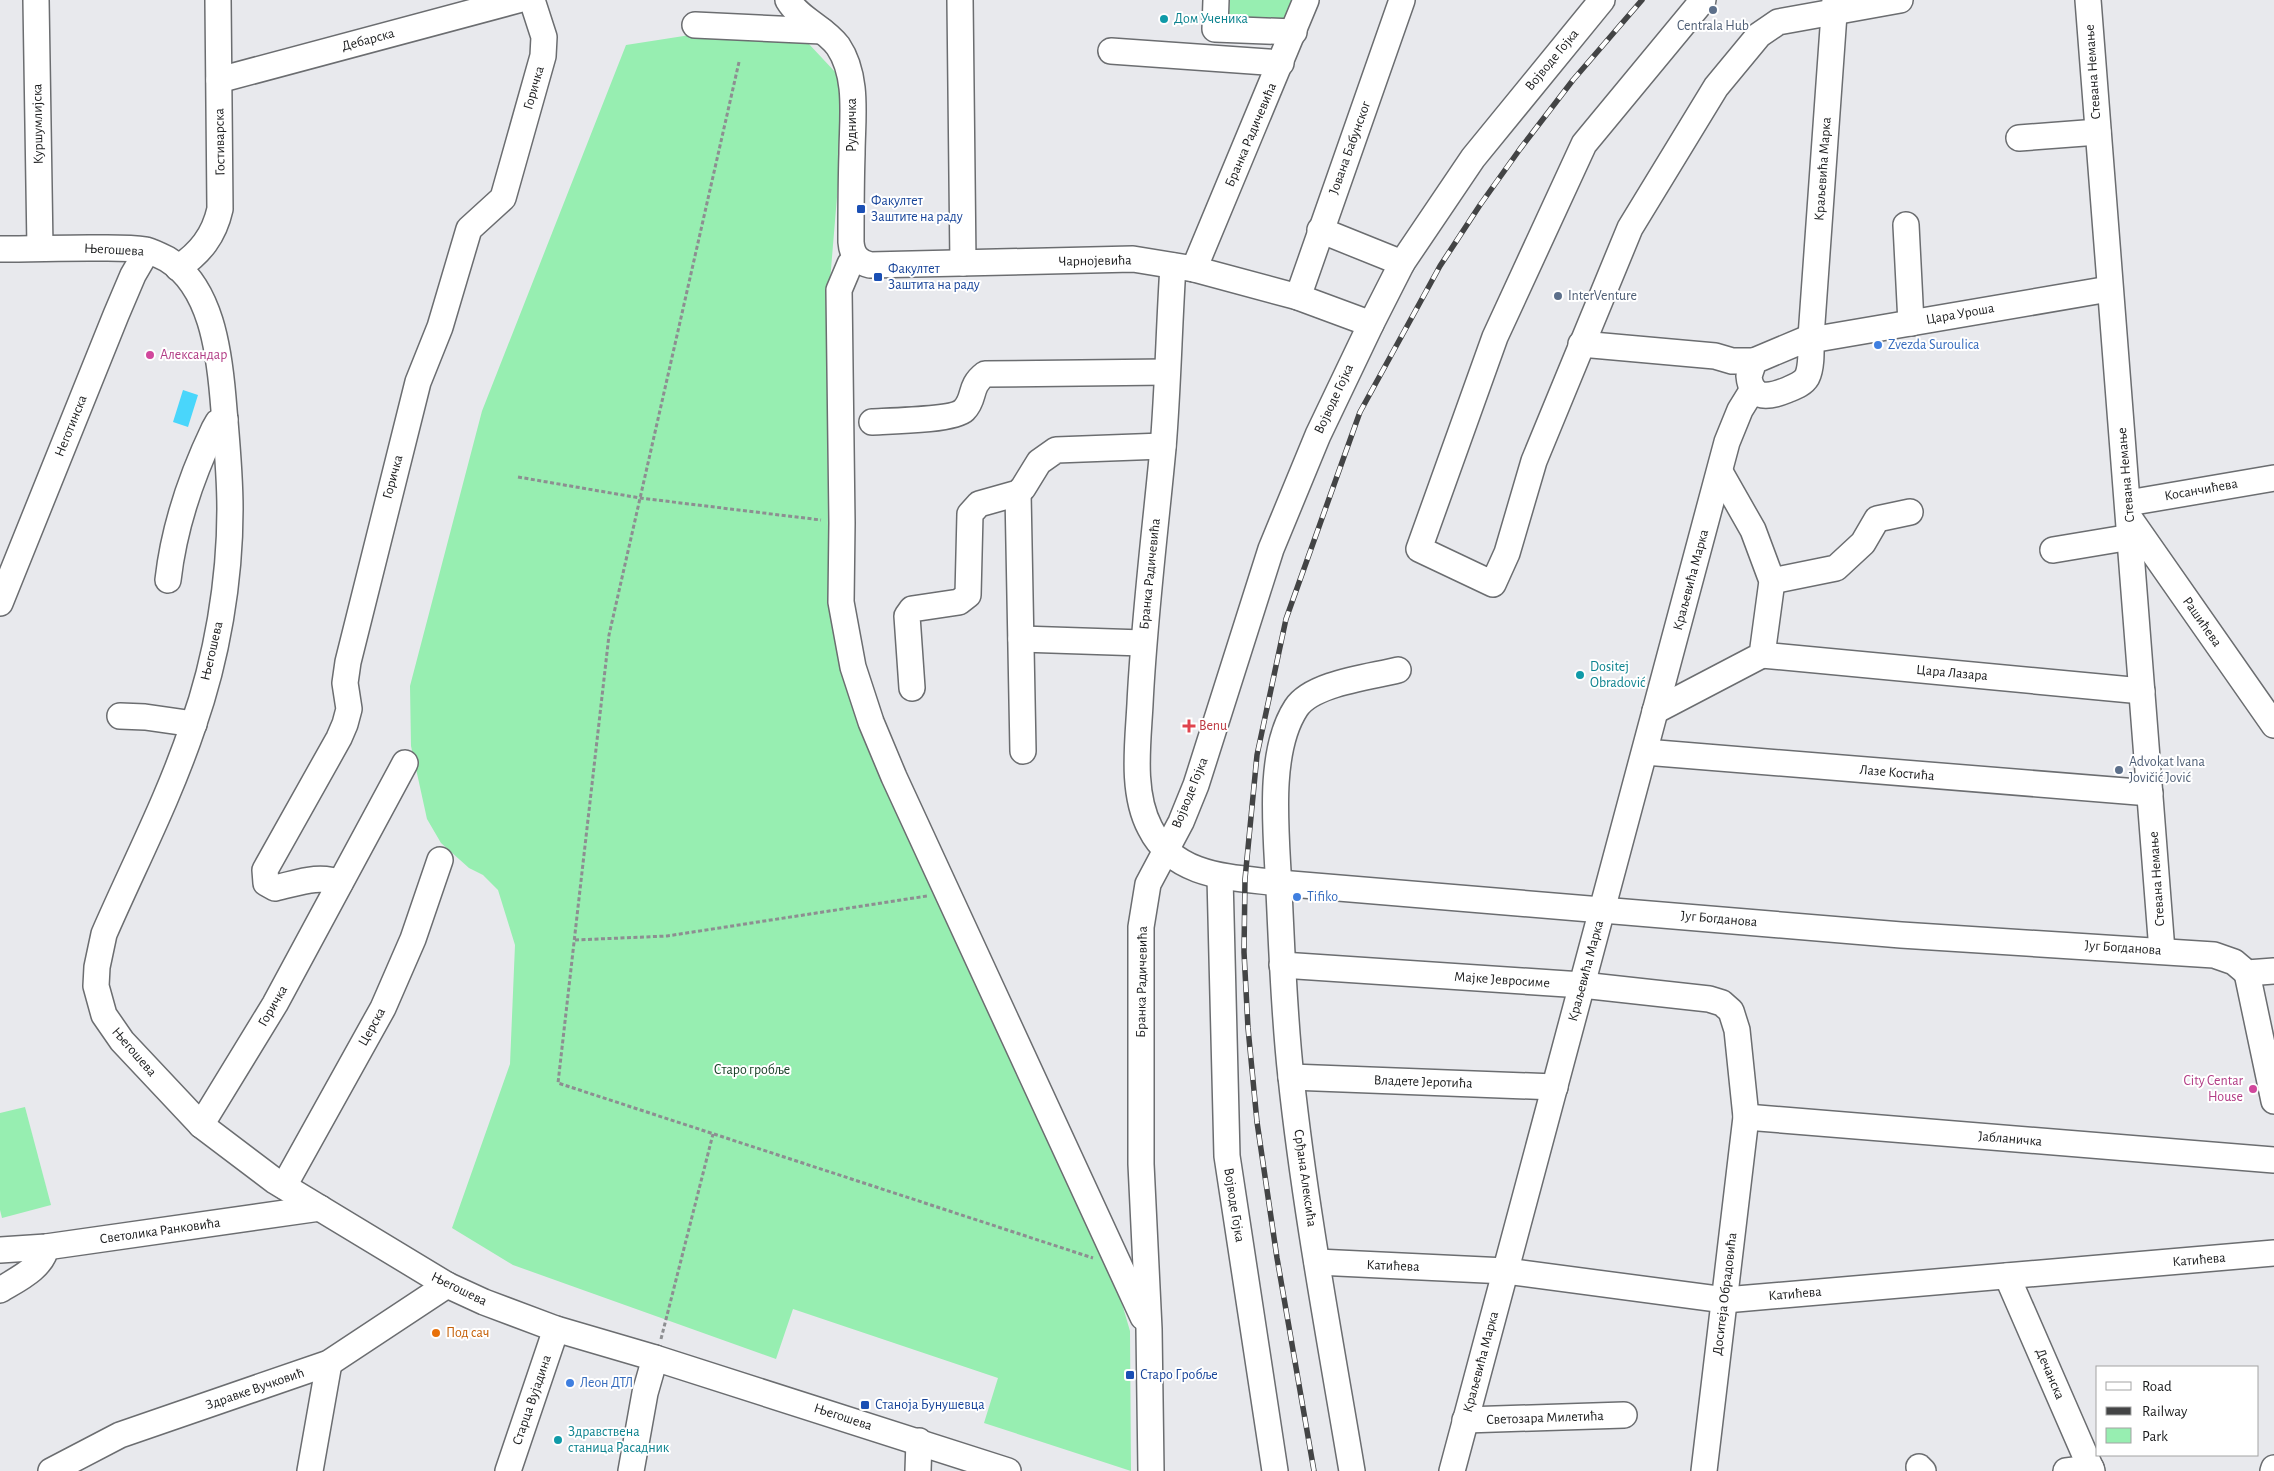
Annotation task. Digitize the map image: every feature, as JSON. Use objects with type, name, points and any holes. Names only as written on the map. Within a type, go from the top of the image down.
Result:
[{"type":"street","name":"Куршумлијска","points":[[36,0],[40,248]]},
{"type":"street","name":"Гостиварска","points":[[178,268],[201,250],[209,238],[219,214],[221,175],[218,0]]},
{"type":"street","name":"Дебарска","points":[[219,80],[518,0]]},
{"type":"street","name":"Горичка","points":[[340,883],[331,879],[319,878],[276,888],[270,887],[266,883],[265,870],[338,738],[348,715],[346,673],[418,382],[440,328],[469,229],[503,198],[544,56],[544,38],[532,0]]},
{"type":"street","name":"Рудничка","points":[[788,0],[797,12],[830,37],[840,51],[850,79],[852,93],[851,242],[852,250],[863,261]]},
{"type":"street","points":[[960,0],[964,263]]},
{"type":"street","points":[[1216,0],[1215,29],[1294,32]]},
{"type":"street","name":"Бранка Радичевића","points":[[1151,1471],[1148,1329],[1141,1164],[1141,927],[1148,884],[1166,850],[1149,828],[1141,800],[1137,772],[1143,643],[1163,446],[1167,372],[1183,268],[1282,63],[1306,0]]},
{"type":"street","name":"Јована Бабунског","points":[[1298,296],[1402,0]]},
{"type":"street","name":"Војводе Гојка","points":[[1166,850],[1196,785],[1271,549],[1318,435],[1402,263],[1473,158],[1602,0]]},
{"type":"street","points":[[1703,0],[1584,144],[1495,337],[1419,549],[1493,584],[1507,553],[1534,461],[1630,228],[1716,87],[1759,35],[1778,22],[1835,5],[1900,0]]},
{"type":"street","points":[[1778,22],[1792,0]]},
{"type":"street","name":"Стевана Немање","points":[[2088,0],[2109,289],[2130,520],[2162,951]]},
{"type":"street","name":"Краљевића Марка","points":[[1452,1471],[1730,434],[1740,410],[1753,389],[1760,394],[1772,396],[1800,384],[1808,372],[1835,5]]},
{"type":"street","points":[[695,26],[822,31]]},
{"type":"street","points":[[1112,51],[1282,63]]},
{"type":"street","points":[[2019,138],[2098,132]]},
{"type":"street","points":[[1906,225],[1911,323]]},
{"type":"street","points":[[1320,230],[1402,263]]},
{"type":"street","name":"Његошева","points":[[0,249],[147,250],[167,260],[178,268],[192,283],[202,301],[214,336],[220,368],[230,509],[226,582],[214,652],[194,724],[167,794],[104,934],[96,967],[96,986],[104,1016],[112,1029],[201,1125],[284,1186],[447,1285],[484,1302],[556,1329],[655,1358],[1008,1471]]},
{"type":"street","name":"Неготинска","points":[[0,603],[116,314],[133,275],[147,250]]},
{"type":"street","name":"Чарнојевића","points":[[863,261],[964,263],[1133,259],[1183,268],[1298,296],[1371,324]]},
{"type":"street","points":[[863,261],[850,264],[839,290],[842,523],[841,602],[853,667],[879,740],[1148,1329]]},
{"type":"street","name":"Цара Уроша","points":[[1811,338],[2109,289]]},
{"type":"street","points":[[1581,344],[1715,356],[1732,361],[1754,362],[1811,338]]},
{"type":"street","points":[[1753,389],[1748,376],[1754,362]]},
{"type":"street","points":[[872,422],[955,416],[968,405],[975,384],[985,374],[1167,372]]},
{"type":"street","points":[[168,580],[175,532],[185,498],[214,428],[218,422],[225,419]]},
{"type":"street","points":[[912,688],[907,616],[909,612],[917,608],[959,602],[966,598],[969,591],[970,514],[979,504],[1018,493],[1039,462],[1056,450],[1163,446]]},
{"type":"street","points":[[1656,711],[1762,655],[1772,581],[1753,530],[1720,472]]},
{"type":"street","name":"Косанчићева","points":[[2053,550],[2130,520],[2274,478]]},
{"type":"street","points":[[1018,493],[1023,751]]},
{"type":"street","points":[[1772,581],[1836,568],[1863,543],[1877,519],[1910,512]]},
{"type":"street","name":"Рашићева","points":[[2130,520],[2274,725]]},
{"type":"street","points":[[1021,639],[1143,643]]},
{"type":"street","name":"Цара Лазара","points":[[1762,655],[2142,691]]},
{"type":"street","name":"Срђана Алексића","points":[[1352,1471],[1317,1262],[1291,1077],[1282,965],[1276,783],[1282,745],[1297,707],[1308,696],[1335,685],[1398,670]]},
{"type":"street","points":[[120,716],[145,717],[194,724]]},
{"type":"street","name":"Лазе Костића","points":[[1644,752],[2150,793]]},
{"type":"street","name":"Горичка","points":[[201,1125],[275,1004],[405,763]]},
{"type":"street","name":"Југ Богданова","points":[[1166,850],[1183,864],[1220,877],[1901,934],[2214,955],[2234,962],[2247,973]]},
{"type":"street","name":"Церска","points":[[284,1186],[383,1008],[413,940],[440,860]]},
{"type":"street","name":"Војводе Гојка","points":[[1220,877],[1227,1156],[1275,1471]]},
{"type":"street","name":"Мајке Јевросиме","points":[[1282,965],[1582,985],[1709,999],[1722,1003],[1731,1011],[1737,1030],[1746,1117]]},
{"type":"street","points":[[2274,971],[2247,973],[2274,1101]]},
{"type":"street","name":"Владете Јеротића","points":[[1291,1077],[1555,1087]]},
{"type":"street","name":"Јабланичка","points":[[1746,1117],[2274,1160]]},
{"type":"street","name":"Доситеја Обрадовића","points":[[1704,1471],[1746,1117]]},
{"type":"street","name":"Светолика Ранковића","points":[[0,1250],[46,1248],[320,1208]]},
{"type":"street","points":[[0,1290],[36,1266],[45,1253],[46,1248]]},
{"type":"street","name":"Катићева","points":[[1317,1262],[1506,1271],[1725,1300],[2274,1253]]},
{"type":"street","name":"Дечанска","points":[[2008,1276],[2091,1469]]},
{"type":"street","name":"Здравке Вучковић","points":[[51,1471],[120,1435],[330,1363],[447,1285]]},
{"type":"street","name":"Старца Вујадина","points":[[508,1471],[556,1329]]},
{"type":"street","points":[[631,1471],[645,1393],[655,1358]]},
{"type":"street","points":[[310,1471],[330,1363]]},
{"type":"street","name":"Светозара Милетића","points":[[1466,1420],[1624,1416]]},
{"type":"street","points":[[918,1471],[919,1441]]},
{"type":"street","points":[[2066,1471],[2091,1469]]},
{"type":"path","points":[[740,62],[609,635],[576,940],[558,1083],[1120,1267]]},
{"type":"path","points":[[518,478],[640,498],[842,523]]},
{"type":"path","points":[[576,940],[667,936],[948,893]]},
{"type":"path","points":[[655,1358],[713,1134]]},
{"type":"green space","points":[[1230,0],[1295,0],[1287,20],[1229,17]]},
{"type":"green space","name":"Старо гробље","points":[[703,33],[808,43],[837,74],[844,113],[827,317],[828,526],[836,639],[878,773],[1109,1259],[1130,1331],[1131,1471],[984,1423],[998,1378],[793,1309],[776,1359],[513,1265],[452,1228],[510,1064],[515,945],[498,890],[483,875],[469,868],[441,843],[427,819],[411,746],[410,686],[482,411],[626,45]]},
{"type":"green space","points":[[25,1107],[51,1205],[2,1218],[0,1210],[0,1113]]},
{"type":"water","points":[[183,390],[198,395],[188,427],[173,422]]},
{"type":"railway","points":[[1314,1471],[1277,1258],[1257,1122],[1248,1028],[1244,952],[1245,879],[1257,755],[1286,619],[1360,412],[1440,266],[1520,149],[1573,80],[1642,0]]},
{"type":"place","name":"Centrala Hub","points":[[1713,10]]},
{"type":"place","name":"Дом Ученика","points":[[1164,19]]},
{"type":"place","name":"Факултет Заштите на раду","points":[[861,209]]},
{"type":"place","name":"Факултет Заштита на раду","points":[[878,277]]},
{"type":"place","name":"InterVenture","points":[[1558,296]]},
{"type":"place","name":"Zvezda Suroulica","points":[[1878,345]]},
{"type":"place","name":"Александар","points":[[150,355]]},
{"type":"place","name":"Dositej Obradović","points":[[1580,675]]},
{"type":"place","name":"Benu","points":[[1189,726]]},
{"type":"place","name":"Advokat Ivana Jovičić Jović","points":[[2119,770]]},
{"type":"place","name":"Tifiko","points":[[1297,897]]},
{"type":"place","name":"City Centar House","points":[[2253,1089]]},
{"type":"place","name":"Под сач","points":[[436,1333]]},
{"type":"place","name":"Старо Гробље","points":[[1130,1375]]},
{"type":"place","name":"Леон ДТЛ","points":[[570,1383]]},
{"type":"place","name":"Станоја Бунушевца","points":[[865,1405]]},
{"type":"place","name":"Здравствена станица Расадник","points":[[558,1440]]}]
